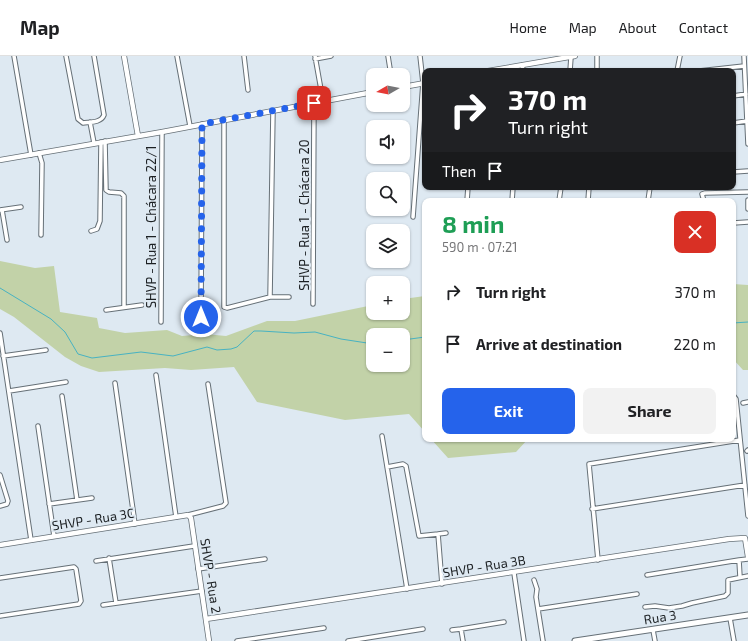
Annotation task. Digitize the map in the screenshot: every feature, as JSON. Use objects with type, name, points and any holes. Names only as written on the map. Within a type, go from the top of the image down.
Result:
[{"type":"main road","name":"Rua 3","points":[[575,641],[605,639],[748,615]]},
{"type":"street","points":[[14,56],[31,155]]},
{"type":"street","points":[[66,56],[78,119],[81,123],[103,119],[104,115],[94,56]]},
{"type":"street","points":[[124,56],[138,136]]},
{"type":"street","points":[[177,56],[190,126]]},
{"type":"street","points":[[244,56],[248,90]]},
{"type":"street","points":[[322,101],[315,57],[331,56]]},
{"type":"street","points":[[388,56],[391,68]]},
{"type":"street","points":[[420,56],[422,70]]},
{"type":"street","points":[[506,68],[573,56],[571,68]]},
{"type":"street","points":[[597,56],[597,68]]},
{"type":"street","points":[[678,68],[680,56]]},
{"type":"street","points":[[744,56],[748,144]]},
{"type":"street","points":[[726,68],[744,66]]},
{"type":"street","points":[[410,86],[422,83]]},
{"type":"street","points":[[0,160],[162,132],[366,93]]},
{"type":"street","points":[[736,96],[746,94]]},
{"type":"street","name":"SHVP - Rua 1 - Chácara 20","points":[[313,304],[314,103]]},
{"type":"street","points":[[413,217],[422,107]]},
{"type":"street","points":[[270,297],[273,111]]},
{"type":"street","points":[[224,119],[224,307],[227,308],[270,297],[289,297]]},
{"type":"street","points":[[736,123],[747,121]]},
{"type":"street","points":[[90,122],[94,143]]},
{"type":"street","points":[[201,317],[202,124]]},
{"type":"street","name":"SHVP - Rua 1 - Chácara 22/1","points":[[161,322],[162,132]]},
{"type":"street","points":[[91,231],[97,229],[99,226],[101,214],[103,141]]},
{"type":"street","points":[[103,141],[106,190],[109,192],[121,192],[124,196],[124,307]]},
{"type":"street","points":[[39,153],[42,162],[41,234]]},
{"type":"street","points":[[736,172],[748,171]]},
{"type":"street","points":[[703,198],[702,194],[705,193],[748,192]]},
{"type":"street","points":[[748,200],[748,209]]},
{"type":"street","points":[[7,240],[1,210],[21,206]]},
{"type":"street","points":[[736,223],[748,222]]},
{"type":"street","points":[[106,310],[142,305]]},
{"type":"street","points":[[0,333],[31,540]]},
{"type":"street","points":[[3,356],[46,350]]},
{"type":"street","points":[[156,375],[176,517]]},
{"type":"street","points":[[9,391],[66,382]]},
{"type":"street","points":[[115,383],[136,524]]},
{"type":"street","points":[[188,515],[223,506],[226,503],[208,384]]},
{"type":"street","points":[[62,396],[77,500]]},
{"type":"street","points":[[736,399],[748,516]]},
{"type":"street","points":[[743,403],[748,402]]},
{"type":"street","points":[[38,426],[54,536]]},
{"type":"street","points":[[382,436],[407,589]]},
{"type":"street","points":[[736,441],[740,440]]},
{"type":"street","points":[[598,560],[588,465],[591,463],[727,442]]},
{"type":"street","points":[[387,467],[403,464],[406,466],[420,536],[446,533]]},
{"type":"street","points":[[0,475],[8,503],[0,506]]},
{"type":"street","points":[[592,509],[745,485]]},
{"type":"street","points":[[49,504],[92,498]]},
{"type":"street","name":"SHVP - Rua 3C","points":[[0,545],[188,515]]},
{"type":"street","name":"SHVP - Rua 2","points":[[188,515],[191,518],[209,641]]},
{"type":"street","points":[[438,534],[442,584]]},
{"type":"street","name":"SHVP - Rua 3B","points":[[206,619],[514,573],[746,536],[748,558]]},
{"type":"street","points":[[96,561],[194,546]]},
{"type":"street","points":[[109,558],[116,603]]},
{"type":"street","points":[[648,575],[748,558]]},
{"type":"street","points":[[198,569],[265,559]]},
{"type":"street","points":[[739,560],[740,577]]},
{"type":"street","points":[[0,578],[74,567],[76,569],[81,601],[79,604],[0,616]]},
{"type":"street","points":[[514,573],[524,641]]},
{"type":"street","points":[[645,607],[675,607],[725,596],[728,593],[727,581],[748,576]]},
{"type":"street","points":[[534,580],[537,589],[536,597],[543,641]]},
{"type":"street","points":[[103,605],[202,590]]},
{"type":"street","points":[[538,609],[637,594]]},
{"type":"street","points":[[730,618],[734,641]]},
{"type":"street","points":[[452,630],[504,622]]},
{"type":"street","points":[[237,641],[324,628]]},
{"type":"street","points":[[348,641],[381,639],[422,629]]},
{"type":"street","points":[[461,629],[463,641]]},
{"type":"street","points":[[653,630],[655,641]]},
{"type":"green space","points":[[0,261],[35,268],[54,266],[60,312],[97,318],[99,328],[125,333],[167,330],[182,336],[205,334],[226,336],[267,321],[295,321],[366,306],[366,320],[410,320],[410,298],[422,296],[422,429],[409,414],[345,420],[257,402],[234,367],[191,370],[165,368],[99,372],[81,366],[65,357],[14,317],[0,309]]},
{"type":"green space","points":[[736,284],[748,285],[748,370],[743,370],[736,362]]},
{"type":"green space","points":[[434,442],[525,442],[516,452],[448,458]]},
{"type":"waterway","points":[[0,288],[51,319],[65,332],[78,354],[92,358],[141,352],[173,356],[207,347],[217,350],[231,349],[237,347],[254,331],[294,333],[315,332],[341,339],[366,343]]},
{"type":"waterway","points":[[736,323],[748,322]]},
{"type":"waterway","points":[[410,339],[422,337]]},
{"type":"route","points":[[201,317],[202,124],[314,103]]}]
